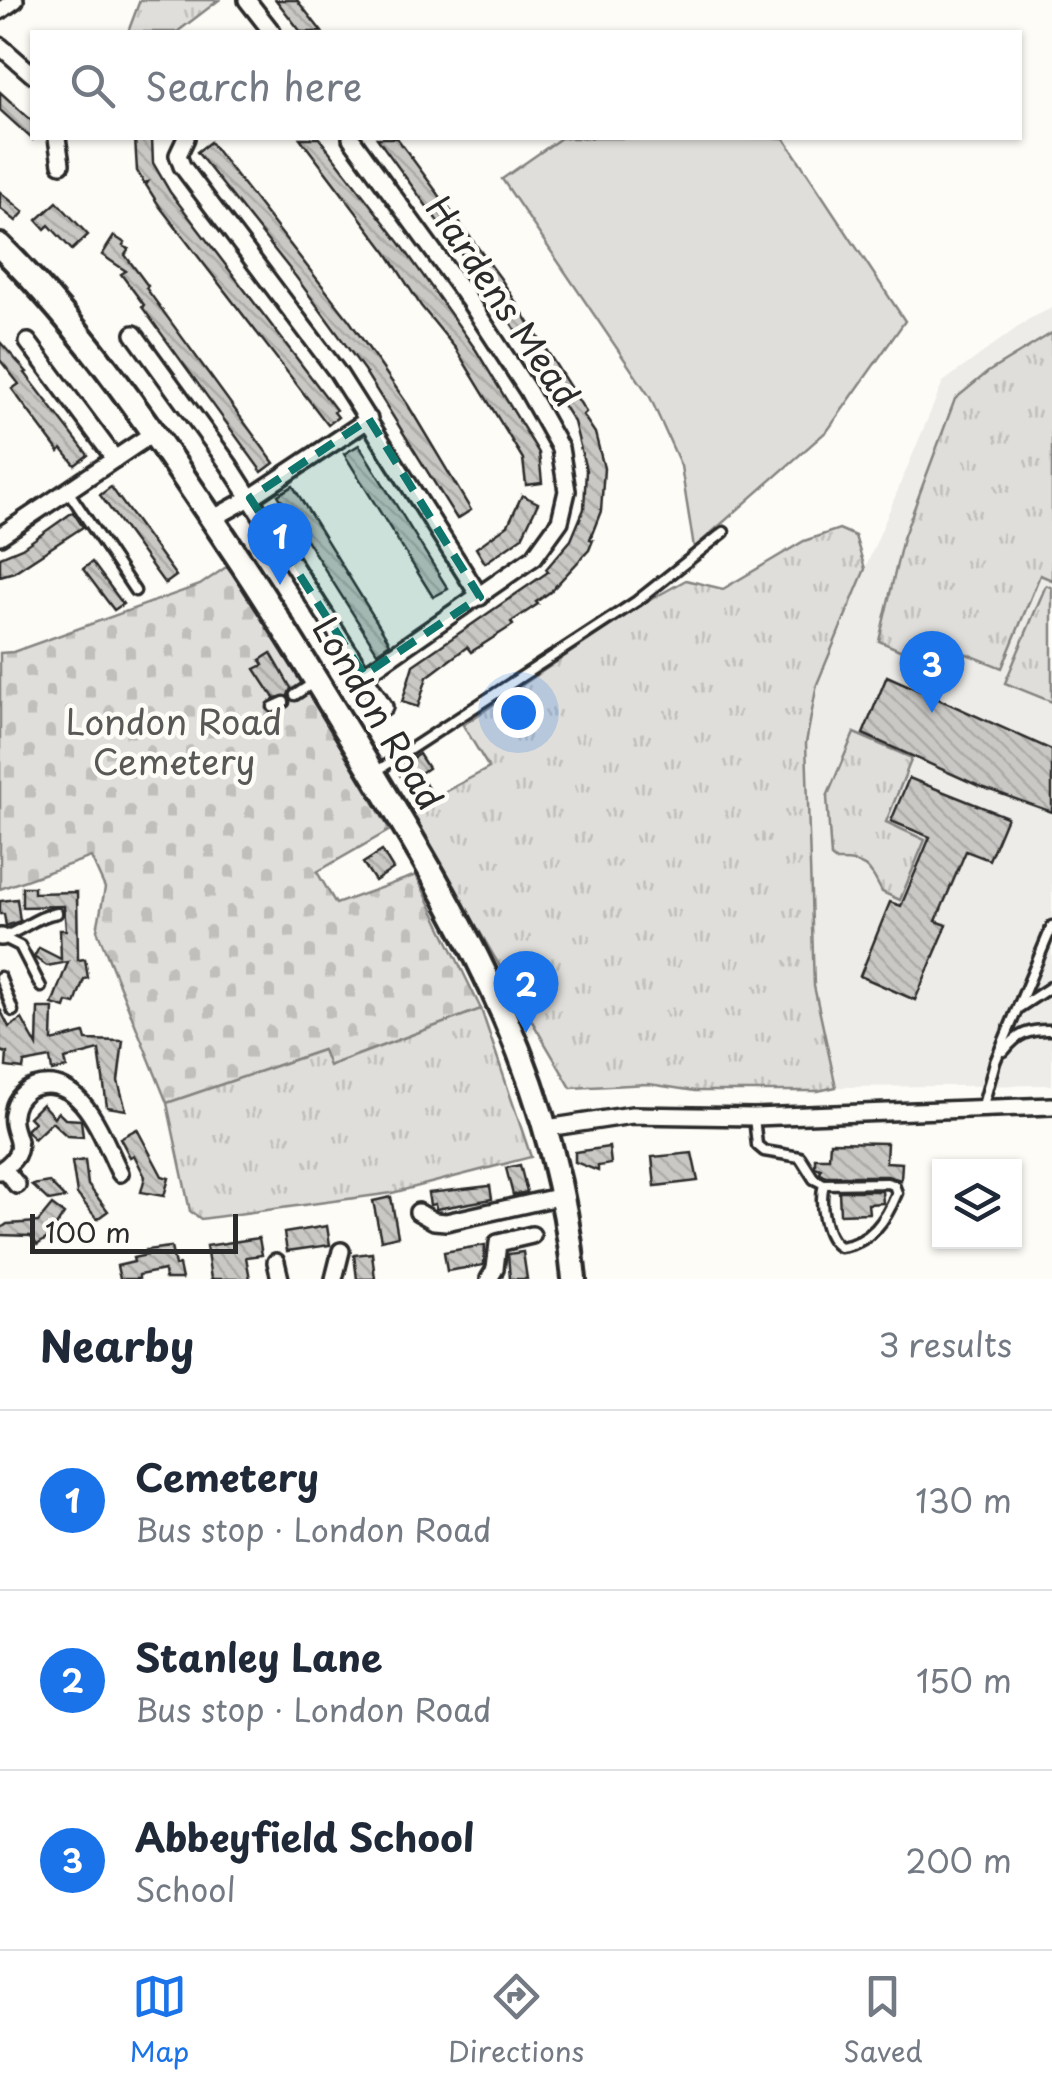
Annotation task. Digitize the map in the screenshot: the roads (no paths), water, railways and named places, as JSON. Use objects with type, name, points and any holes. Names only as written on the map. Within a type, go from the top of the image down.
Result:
[{"type":"street","points":[[0,11],[15,0]]},
{"type":"street","points":[[247,0],[270,30]]},
{"type":"street","points":[[0,46],[30,72]]},
{"type":"street","points":[[57,140],[61,164]]},
{"type":"street","points":[[185,140],[178,155],[182,166],[370,419],[480,597]]},
{"type":"street","name":"Hardens Mead","points":[[351,140],[478,313],[555,435],[564,458],[566,501],[554,533],[534,558],[364,675]]},
{"type":"street","name":"London Road","points":[[0,246],[57,307],[212,519],[317,680],[454,910],[505,1012],[546,1128],[562,1196],[574,1279]]},
{"type":"street","name":"London Road","points":[[134,334],[250,498],[384,707]]},
{"type":"street","points":[[28,342],[115,459]]},
{"type":"street","points":[[212,519],[370,419]]},
{"type":"street","points":[[0,536],[152,434]]},
{"type":"street","points":[[17,1185],[2,1170],[18,1154],[19,1140],[12,1113],[28,1089],[45,1084],[66,1088],[83,1103],[120,1173]]},
{"type":"street","points":[[546,1128],[632,1115],[754,1117],[1052,1106]]},
{"type":"street","points":[[418,1212],[434,1221],[446,1222],[562,1196]]},
{"type":"street","points":[[490,1279],[498,1244],[532,1235]]},
{"type":"street","points":[[334,1279],[341,1251]]},
{"type":"lane","points":[[68,491],[135,591]]},
{"type":"lane","points":[[373,774],[637,600],[724,532]]},
{"type":"lane","points":[[295,695],[317,680]]},
{"type":"lane","points":[[273,708],[284,702]]},
{"type":"lane","points":[[1,937],[15,934],[44,915],[57,913]]},
{"type":"lane","points":[[982,1109],[995,1062],[1052,926]]},
{"type":"lane","points":[[1,937],[20,946],[41,987]]},
{"type":"lane","points":[[0,977],[13,1011]]},
{"type":"lane","points":[[1020,1007],[1052,986]]},
{"type":"lane","points":[[995,1062],[1017,1035],[1052,1030]]},
{"type":"lane","points":[[754,1117],[757,1145],[764,1151],[800,1157],[814,1180],[824,1184],[887,1182],[894,1185],[897,1193],[874,1232],[840,1247],[829,1236],[821,1193],[824,1184]]},
{"type":"place","name":"Cemetery","points":[[280,585]]},
{"type":"place","name":"Abbeyfield School","points":[[932,713]]},
{"type":"place","name":"Stanley Lane","points":[[526,1033]]},
{"type":"park label","name":"London Road Cemetery","points":[[174,743]]}]
